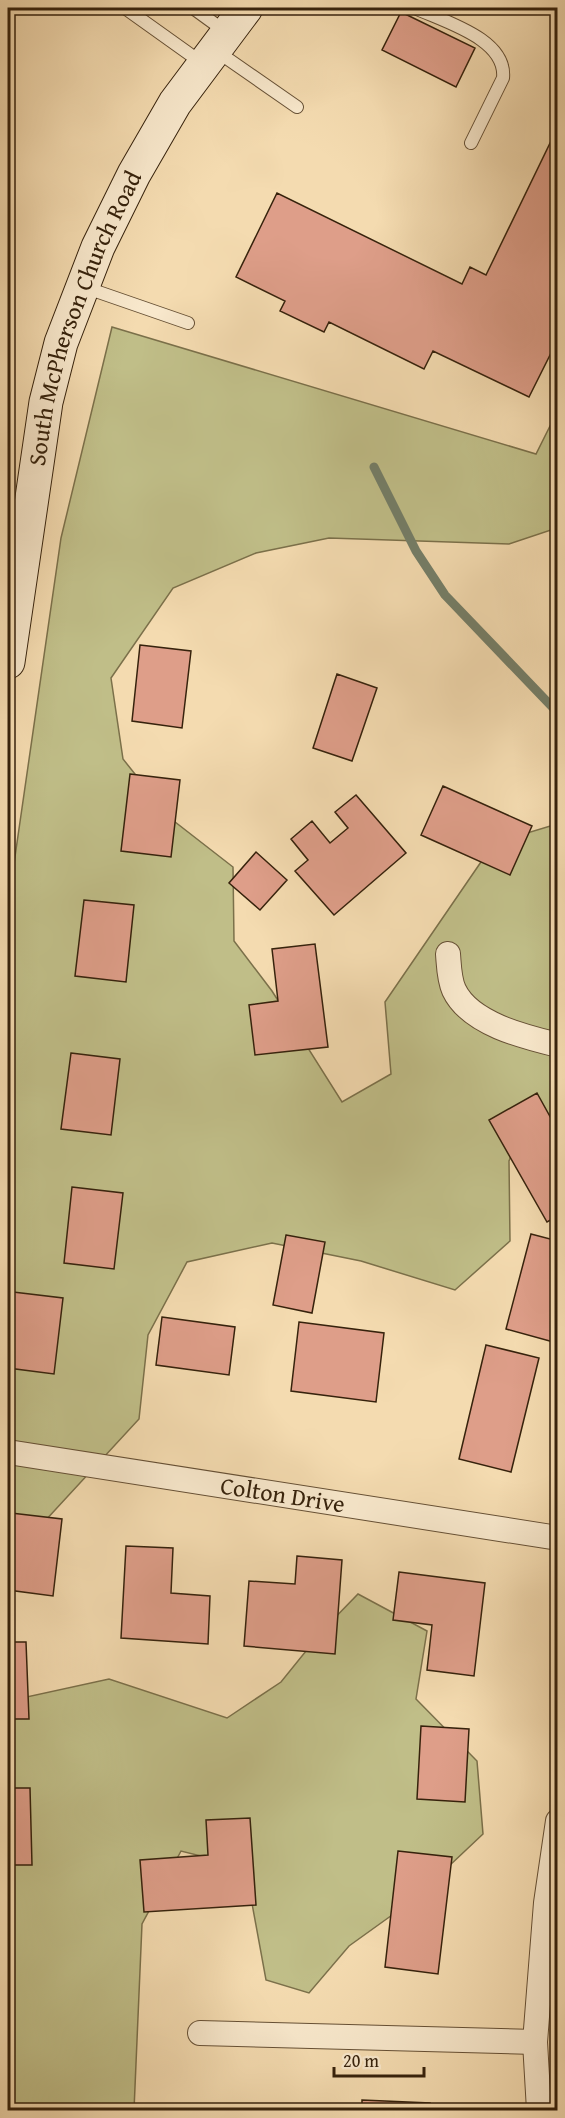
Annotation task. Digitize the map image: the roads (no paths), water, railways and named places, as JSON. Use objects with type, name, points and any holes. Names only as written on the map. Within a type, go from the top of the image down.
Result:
[{"type":"main road","name":"South McPherson Church Road","points":[[8,662],[46,402],[61,343],[98,247],[134,174],[175,103],[223,39]]},
{"type":"street","points":[[448,954],[454,991],[470,1008],[491,1023],[518,1036],[558,1045]]},
{"type":"street","name":"Colton Drive","points":[[8,1452],[558,1538]]},
{"type":"street","points":[[539,2110],[535,2042],[546,1903],[558,1821]]},
{"type":"street","points":[[200,2033],[535,2042]]},
{"type":"lane","points":[[125,8],[223,39]]},
{"type":"lane","points":[[193,8],[223,39],[297,106]]},
{"type":"lane","points":[[415,8],[489,43],[500,55],[504,67],[503,78],[471,143]]},
{"type":"lane","points":[[83,287],[188,323]]},
{"type":"waterway","points":[[374,467],[416,551],[445,595],[558,713]]}]
